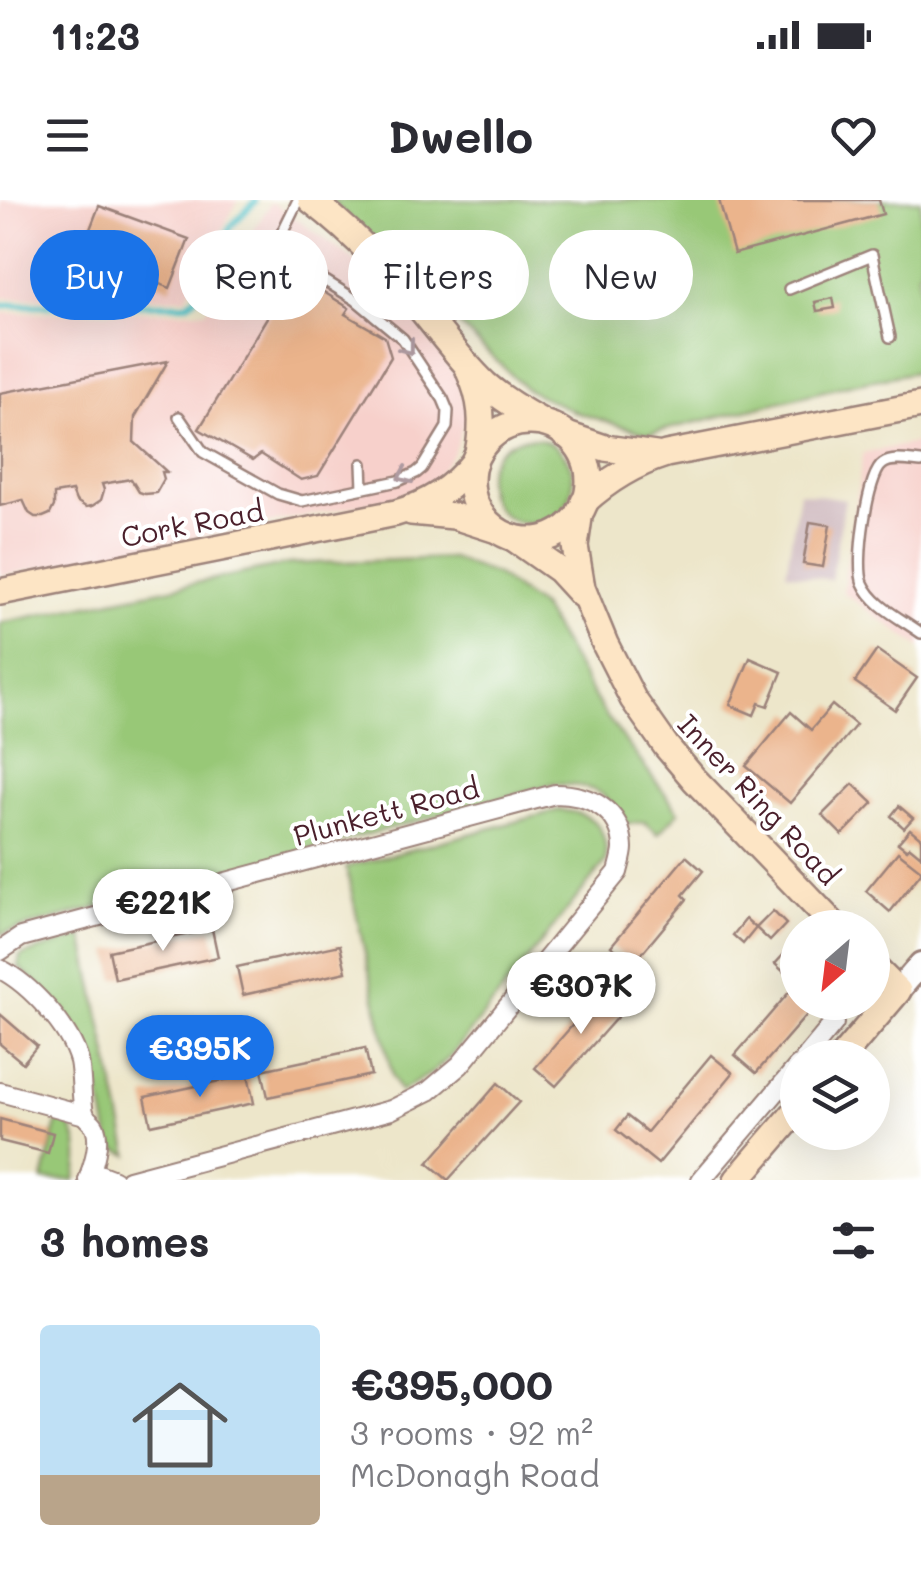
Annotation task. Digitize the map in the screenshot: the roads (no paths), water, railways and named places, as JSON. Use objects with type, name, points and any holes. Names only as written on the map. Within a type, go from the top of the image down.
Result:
[{"type":"main road","points":[[310,200],[383,266],[464,362],[495,392],[555,429],[579,449],[588,484],[582,506]]},
{"type":"main road","points":[[464,362],[482,409],[471,482],[476,506],[482,516],[506,534]]},
{"type":"main road","points":[[396,514],[454,516],[523,540],[547,537],[568,526],[582,506],[615,476],[666,454],[921,405]]},
{"type":"main road","points":[[396,514],[442,494],[490,437],[524,422],[618,451],[666,454]]},
{"type":"main road","name":"Inner Ring Road","points":[[582,506],[575,546],[586,602]]},
{"type":"main road","name":"Cork Road","points":[[0,592],[396,514]]},
{"type":"main road","name":"Inner Ring Road","points":[[506,534],[574,584],[628,689],[666,746],[820,910]]},
{"type":"main road","points":[[857,1040],[898,991],[890,983]]},
{"type":"main road","points":[[737,1180],[780,1130]]},
{"type":"street","name":"Plunkett Road","points":[[0,951],[21,937],[555,794],[592,799],[608,810],[619,828],[623,848],[618,872],[460,1064],[429,1091],[390,1110],[129,1180]]},
{"type":"street","points":[[898,991],[921,964]]},
{"type":"street","points":[[0,969],[31,991],[70,1040],[79,1062],[85,1115]]},
{"type":"street","points":[[819,1040],[834,1023]]},
{"type":"street","points":[[701,1180],[780,1086]]},
{"type":"street","points":[[0,1092],[85,1115],[95,1125],[96,1135],[90,1175],[114,1180]]},
{"type":"street","points":[[775,1092],[780,1096]]},
{"type":"lane","points":[[179,418],[203,452],[278,494],[302,500],[398,481],[422,468],[448,427],[443,399],[403,339],[356,300],[274,254],[298,200]]},
{"type":"lane","points":[[789,289],[872,255],[890,337]]},
{"type":"lane","points":[[921,462],[882,464],[872,478],[859,570],[873,599],[921,633]]},
{"type":"lane","points":[[362,464],[363,488]]},
{"type":"waterway","points":[[0,305],[187,304],[194,299],[231,226],[255,202]]}]
